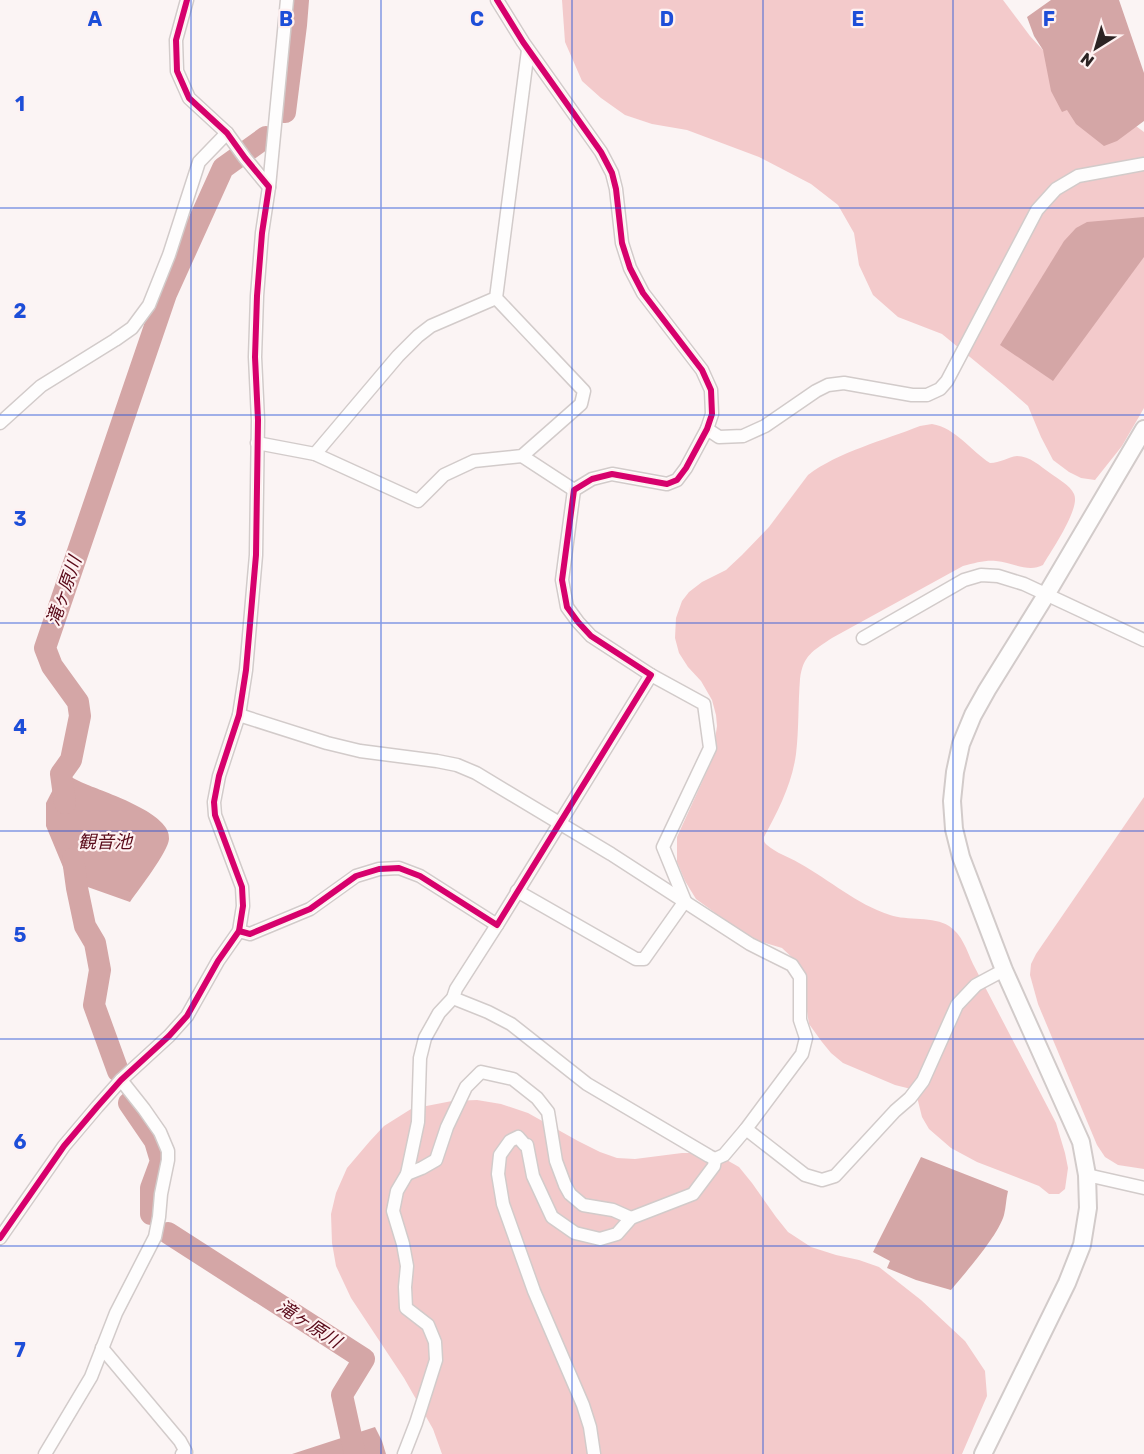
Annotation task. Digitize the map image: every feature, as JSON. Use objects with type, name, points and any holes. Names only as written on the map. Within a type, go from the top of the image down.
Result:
[{"type":"street","points":[[187,0],[176,40],[177,71],[189,98],[227,133],[269,187]]},
{"type":"street","points":[[0,1238],[64,1146],[121,1080],[169,1036],[187,1016],[218,961],[239,931],[243,906],[242,887],[215,815],[214,802],[219,776],[239,715],[246,670],[256,555],[258,420],[255,357],[256,296],[287,0]]},
{"type":"street","points":[[497,0],[528,50],[601,152],[612,173],[622,243],[630,268],[643,293],[702,370],[711,390],[712,414],[707,429],[677,480],[667,484],[612,474],[592,479],[574,490]]},
{"type":"street","points":[[496,298],[528,50]]},
{"type":"street","points":[[0,423],[41,386],[132,328],[149,305],[169,255],[199,162],[227,133]]},
{"type":"street","points":[[707,429],[719,437],[743,436],[765,426],[828,385],[844,383],[912,395],[927,395],[940,389],[947,381],[1037,210],[1056,189],[1078,176],[1144,164]]},
{"type":"street","points":[[257,443],[315,454],[418,501],[444,475],[474,460],[522,456],[581,404],[584,391],[496,298]]},
{"type":"street","points":[[315,454],[398,356],[418,336],[431,326],[496,298]]},
{"type":"street","points":[[983,1454],[1067,1283],[1082,1245],[1088,1208],[1087,1175],[1081,1142],[1004,970],[961,857],[954,829],[952,801],[955,772],[961,744],[973,715],[1144,429]]},
{"type":"street","points":[[522,456],[574,490]]},
{"type":"street","points":[[574,490],[562,580],[567,607],[591,636],[651,675],[704,704],[710,748],[663,847],[685,901]]},
{"type":"street","points":[[863,638],[964,580],[981,575],[998,576],[1024,584],[1144,640]]},
{"type":"street","points":[[404,1454],[436,1360],[435,1342],[428,1325],[406,1308],[407,1266],[393,1211],[397,1191],[407,1174],[418,1122],[420,1058],[425,1038],[439,1013],[453,998],[456,989],[651,675]]},
{"type":"street","points":[[239,715],[327,743],[360,751],[457,765],[476,773],[685,901],[750,944],[792,966],[800,977],[800,1020],[806,1038],[802,1054],[746,1129],[724,1155],[715,1159]]},
{"type":"street","points":[[239,931],[250,934],[310,909],[356,876],[379,869],[399,868],[420,876],[497,925]]},
{"type":"street","points":[[517,891],[636,960],[644,959],[685,901]]},
{"type":"street","points":[[746,1129],[805,1175],[822,1180],[835,1176],[923,1082],[957,1005],[976,985],[1004,970]]},
{"type":"street","points":[[453,998],[511,1024],[587,1083],[715,1159]]},
{"type":"street","points":[[407,1174],[436,1160],[447,1127],[465,1087],[481,1072],[513,1079],[537,1098],[548,1112],[556,1161],[570,1194],[583,1205],[613,1210],[631,1218]]},
{"type":"street","points":[[45,1454],[91,1377],[116,1314],[155,1237],[168,1160],[166,1144],[144,1108],[121,1080]]},
{"type":"street","points":[[594,1454],[590,1427],[583,1405],[534,1291],[503,1204],[498,1174],[500,1155],[510,1142],[518,1137],[527,1145],[533,1176],[552,1217],[575,1233],[600,1239],[617,1234],[631,1218],[693,1194],[714,1166],[715,1159]]},
{"type":"street","points":[[1087,1175],[1144,1188]]},
{"type":"street","points":[[102,1348],[180,1441],[186,1452],[182,1454]]},
{"type":"shaded area","points":[[562,0],[1003,0],[1030,36],[1064,73],[1144,132],[1144,408],[1122,446],[1095,480],[1081,478],[1053,460],[1028,406],[1004,385],[942,334],[898,317],[873,295],[859,265],[854,233],[838,205],[811,184],[759,157],[687,130],[652,124],[625,115],[582,81],[565,42]]},
{"type":"shaded area","points":[[932,424],[949,430],[990,463],[1017,456],[1039,465],[1067,485],[1074,494],[1075,500],[1069,519],[1043,565],[1026,568],[992,561],[963,566],[832,638],[810,654],[801,671],[798,736],[794,765],[784,797],[764,841],[774,850],[878,910],[897,917],[936,921],[954,929],[964,943],[1056,1123],[1068,1168],[1065,1189],[1059,1194],[1049,1194],[1039,1186],[977,1162],[951,1148],[929,1129],[922,1117],[917,1097],[911,1089],[895,1085],[843,1063],[831,1053],[809,1024],[803,977],[799,964],[782,948],[735,934],[714,912],[696,899],[677,862],[677,837],[712,760],[717,726],[712,700],[701,681],[679,653],[675,638],[676,618],[682,601],[702,582],[726,570],[742,555],[769,527],[808,475],[847,453],[920,426]]},
{"type":"shaded area","points":[[1144,797],[1144,1169],[1118,1165],[1105,1157],[1097,1145],[1038,1004],[1030,975],[1031,964],[1036,954]]},
{"type":"shaded area","points":[[477,1100],[501,1104],[528,1113],[578,1141],[617,1158],[635,1159],[682,1153],[718,1155],[739,1167],[788,1232],[811,1247],[879,1267],[921,1300],[965,1341],[985,1371],[987,1396],[962,1454],[442,1454],[433,1429],[404,1378],[351,1298],[336,1266],[331,1214],[336,1193],[347,1168],[384,1126],[411,1109],[452,1101]]},
{"type":"water","points":[[1051,0],[1119,0],[1144,73],[1144,121],[1117,141],[1104,146],[1076,124],[1067,110],[1062,112],[1051,91],[1043,50],[1034,36],[1027,17]]},
{"type":"water","points":[[1144,217],[1144,257],[1053,381],[1000,345],[1064,241],[1076,228],[1087,222]]},
{"type":"water","name":"観音池","points":[[63,773],[150,813],[167,830],[169,839],[164,852],[130,902],[82,885],[73,891],[46,826],[46,803]]},
{"type":"water","points":[[921,1157],[1008,1191],[1001,1224],[981,1254],[951,1290],[916,1280],[887,1268],[890,1261],[873,1252]]},
{"type":"water","points":[[375,1427],[386,1454],[292,1454]]},
{"type":"waterway","name":"滝ヶ原川","points":[[285,112],[298,0]]},
{"type":"waterway","name":"滝ヶ原川","points":[[65,803],[61,774],[71,760],[80,716],[78,702],[52,666],[45,648],[166,294],[223,168],[266,137]]},
{"type":"waterway","name":"滝ヶ原川","points":[[73,859],[85,926],[95,943],[100,970],[94,1005],[118,1071]]},
{"type":"waterway","name":"滝ヶ原川","points":[[129,1103],[155,1141],[161,1161],[151,1188],[151,1214]]},
{"type":"waterway","name":"滝ヶ原川","points":[[168,1233],[364,1359],[342,1395],[355,1454]]},
{"type":"cycle path","points":[[0,1238],[64,1146],[121,1080],[169,1036],[187,1016],[218,961],[239,931],[243,906],[242,887],[215,815],[214,802],[219,776],[239,715],[246,670],[256,555],[257,296],[262,233],[269,187],[227,133],[189,98],[177,71],[176,40],[187,0]]},
{"type":"cycle path","points":[[239,931],[250,934],[310,909],[356,876],[379,869],[399,868],[420,876],[497,925],[651,675],[591,636],[567,607],[562,580],[574,490],[592,479],[612,474],[667,484],[677,480],[707,429],[712,414],[711,390],[702,370],[643,293],[630,268],[622,243],[616,189],[612,173],[601,152],[523,42],[497,0]]}]
